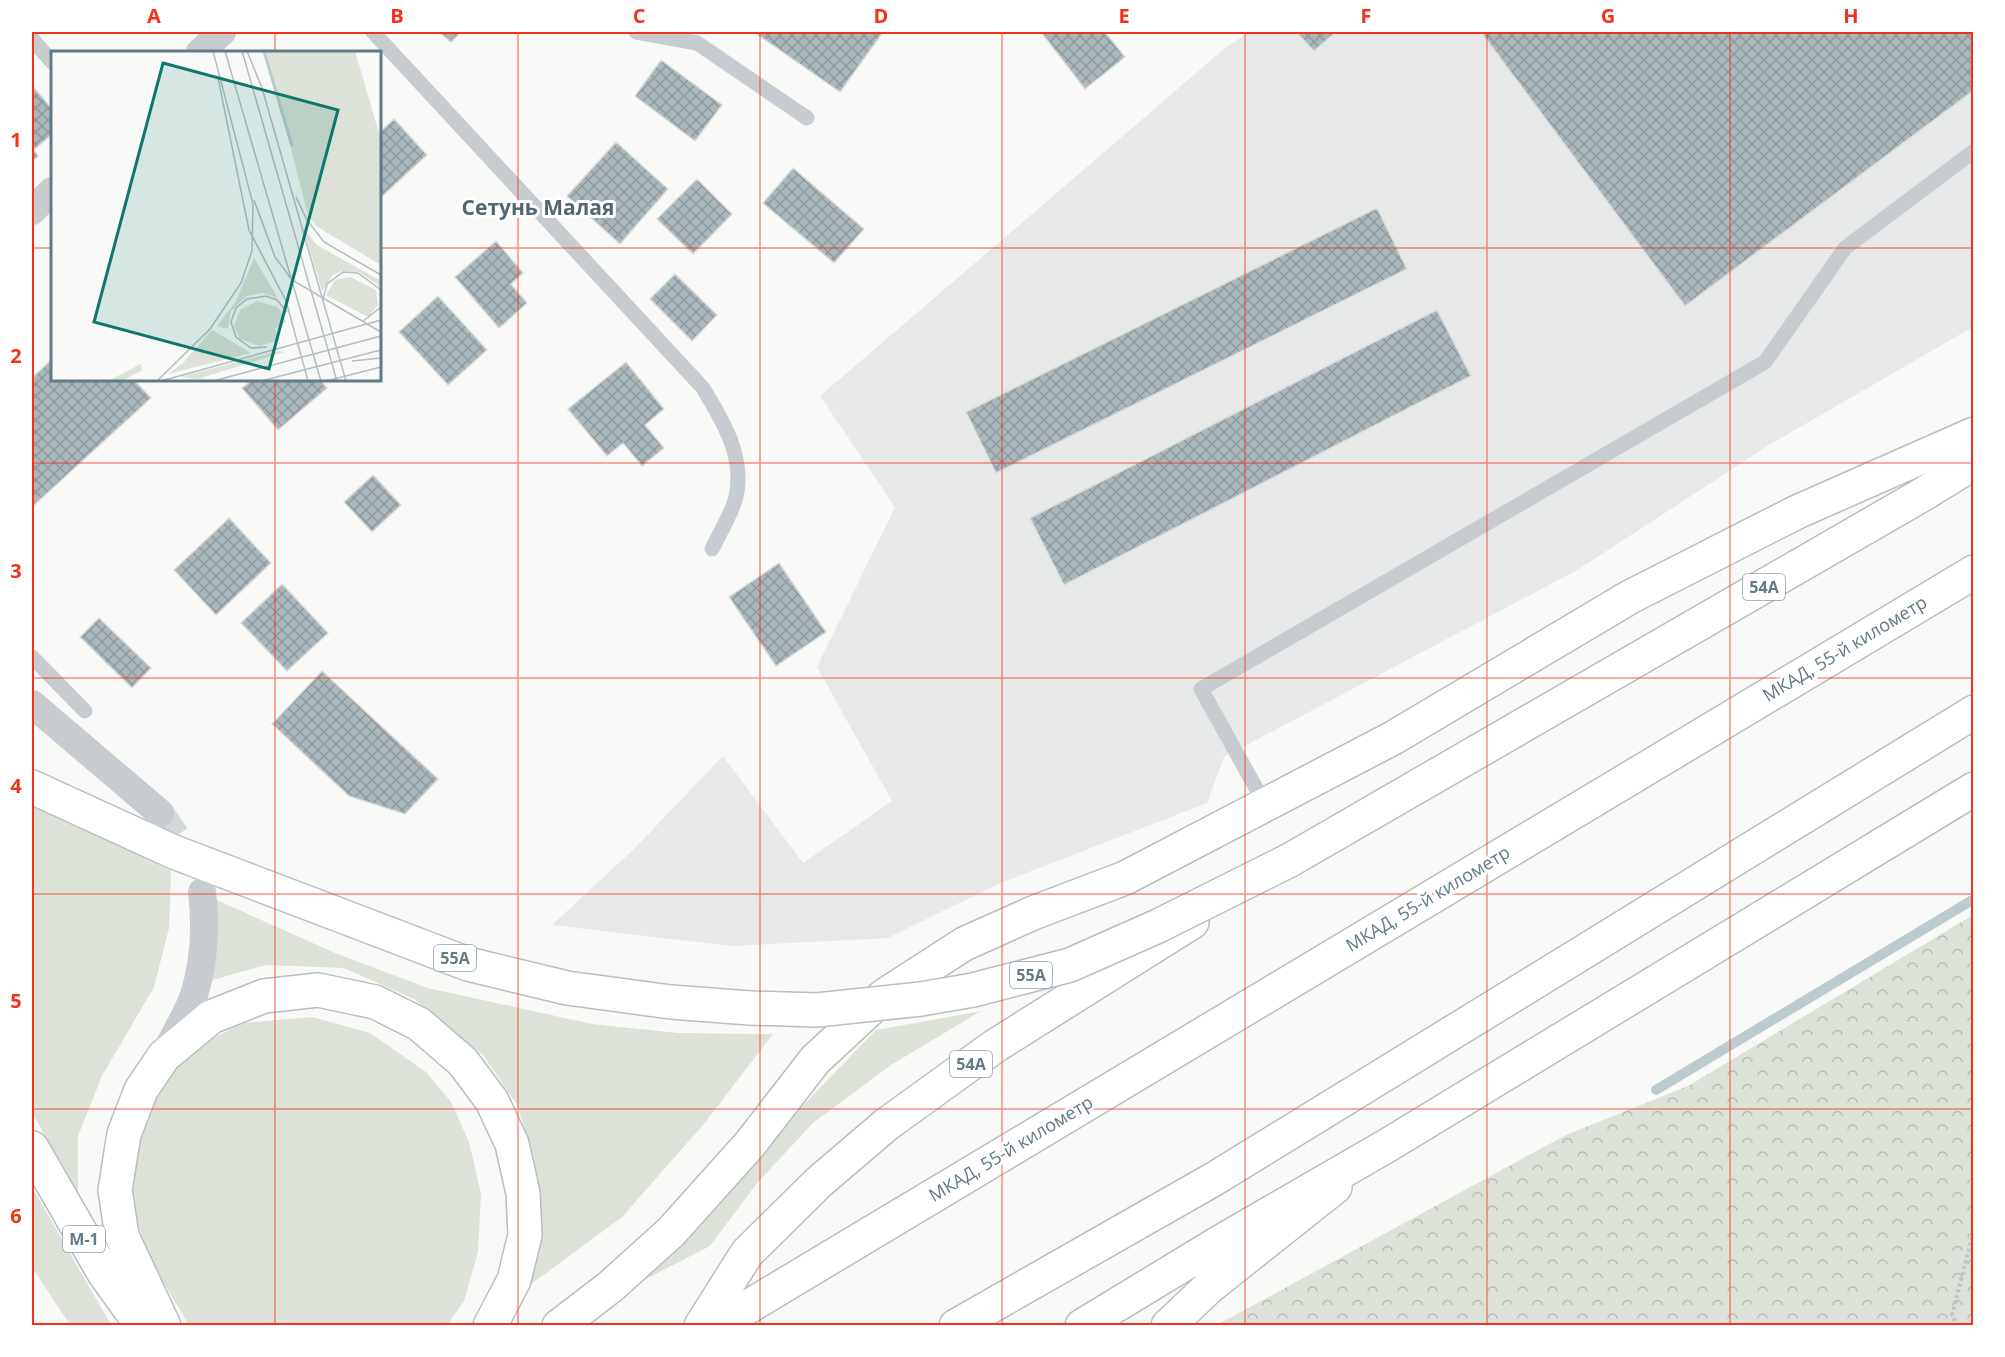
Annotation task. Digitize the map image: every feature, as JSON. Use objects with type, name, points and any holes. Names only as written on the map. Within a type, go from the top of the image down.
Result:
[{"type":"main road","points":[[559,1326],[610,1287],[671,1232],[750,1144],[815,1060],[885,995],[964,944],[1032,914],[1125,878],[1393,738],[1630,597],[1797,512],[1974,434]]},
{"type":"main road","name":"54А","points":[[701,1326],[747,1252],[819,1182],[887,1124],[995,1046],[1290,860],[1890,514],[1974,463]]},
{"type":"main road","name":"МКАД, 55-й километр","points":[[716,1326],[1974,572]]},
{"type":"main road","points":[[961,1323],[1214,1179],[1974,712]]},
{"type":"main road","name":"55А","points":[[32,787],[174,852],[468,964],[567,988],[671,1002],[750,1008],[817,1010],[921,999],[973,990],[1070,965],[1158,926],[1290,860]]},
{"type":"main road","points":[[1082,1326],[1222,1241],[1388,1145],[1974,789]]},
{"type":"main road","points":[[164,1326],[122,1236],[115,1190],[124,1134],[141,1090],[164,1056],[211,1017],[264,996],[318,990],[375,1002],[419,1024],[463,1062],[492,1101],[512,1144],[523,1193],[525,1235],[514,1280],[490,1326]]},
{"type":"main road","points":[[1168,1326],[1209,1287],[1388,1145]]},
{"type":"main road","name":"М-1","points":[[32,1148],[104,1273],[142,1326]]},
{"type":"street","points":[[201,51],[222,32]]},
{"type":"street","points":[[32,211],[51,192]]},
{"type":"street","points":[[32,704],[160,813]]},
{"type":"street","points":[[164,1056],[194,996],[204,955],[206,924],[202,892]]},
{"type":"lane","points":[[373,32],[703,388],[726,426],[737,464],[735,498],[712,549]]},
{"type":"lane","points":[[636,32],[697,43],[807,118]]},
{"type":"lane","points":[[32,39],[51,61]]},
{"type":"lane","points":[[1266,806],[1201,689],[1765,362],[1845,248],[1974,151]]},
{"type":"lane","points":[[32,657],[85,711]]},
{"type":"path","points":[[1958,1326],[1952,1315],[1974,1230]]},
{"type":"shaded area","points":[[1249,32],[1973,32],[1973,327],[1769,445],[1579,569],[1224,757],[1207,803],[998,884],[888,938],[731,946],[552,925],[635,848],[723,756],[803,863],[892,801],[817,667],[895,507],[820,396],[1224,49]]},
{"type":"green space","points":[[32,803],[171,871],[169,928],[154,987],[102,1076],[78,1136],[78,1196],[32,1112]]},
{"type":"green space","points":[[210,897],[335,953],[428,988],[592,1024],[678,1033],[773,1034],[703,1125],[622,1217],[530,1285],[538,1237],[535,1171],[518,1106],[483,1055],[416,1000],[344,968],[266,965],[205,982]]},
{"type":"green space","points":[[1973,915],[1973,1325],[1217,1325],[1566,1135],[1688,1086]]},
{"type":"green space","points":[[981,1011],[891,1065],[813,1123],[757,1183],[710,1246],[611,1297],[754,1156],[876,1030]]},
{"type":"green space","points":[[312,1017],[370,1033],[426,1072],[451,1102],[469,1142],[481,1194],[478,1252],[464,1301],[447,1325],[189,1325],[144,1250],[130,1187],[139,1131],[157,1090],[185,1052],[243,1023]]},
{"type":"green space","points":[[32,1187],[111,1325],[70,1325],[32,1267]]},
{"type":"building","points":[[439,32],[461,32],[451,42]]},
{"type":"building","points":[[754,32],[883,32],[840,92]]},
{"type":"building","points":[[1041,32],[1105,32],[1125,57],[1085,89]]},
{"type":"building","points":[[1296,32],[1336,32],[1314,51]]},
{"type":"building","points":[[1481,32],[1974,32],[1974,90],[1685,306]]},
{"type":"building","points":[[661,60],[722,105],[695,141],[635,96]]},
{"type":"building","points":[[32,85],[51,108],[51,135],[34,150],[38,156],[32,162]]},
{"type":"building","points":[[394,119],[427,155],[381,197],[381,131]]},
{"type":"building","points":[[616,142],[668,189],[620,244],[567,196]]},
{"type":"building","points":[[793,168],[864,229],[834,263],[763,203]]},
{"type":"building","points":[[697,179],[732,214],[693,254],[657,219]]},
{"type":"building","points":[[1377,208],[1407,269],[996,473],[966,412]]},
{"type":"building","points":[[496,241],[523,273],[511,284],[527,303],[499,328],[455,277]]},
{"type":"building","points":[[675,274],[717,315],[692,341],[650,299]]},
{"type":"building","points":[[438,296],[487,350],[448,385],[399,332]]},
{"type":"building","points":[[1437,310],[1471,376],[1064,585],[1030,518]]},
{"type":"building","points":[[51,360],[51,381],[135,381],[151,398],[32,507],[32,378]]},
{"type":"building","points":[[626,362],[664,409],[645,425],[664,448],[642,466],[623,443],[607,456],[568,409]]},
{"type":"building","points":[[251,381],[321,381],[327,388],[278,430],[242,388]]},
{"type":"building","points":[[373,475],[401,505],[372,532],[344,502]]},
{"type":"building","points":[[229,518],[271,563],[216,615],[174,570]]},
{"type":"building","points":[[779,563],[826,632],[776,666],[729,597]]},
{"type":"building","points":[[282,584],[328,633],[287,671],[241,623]]},
{"type":"building","points":[[99,618],[151,668],[132,688],[80,637]]},
{"type":"building","points":[[322,671],[438,779],[405,814],[349,796],[272,724]]},
{"type":"waterway","points":[[1656,1090],[1974,899]]},
{"type":"tunnel","points":[[160,813],[190,858],[193,867]]},
{"type":"district","name":"Сетунь Малая","points":[[538,208]]}]
